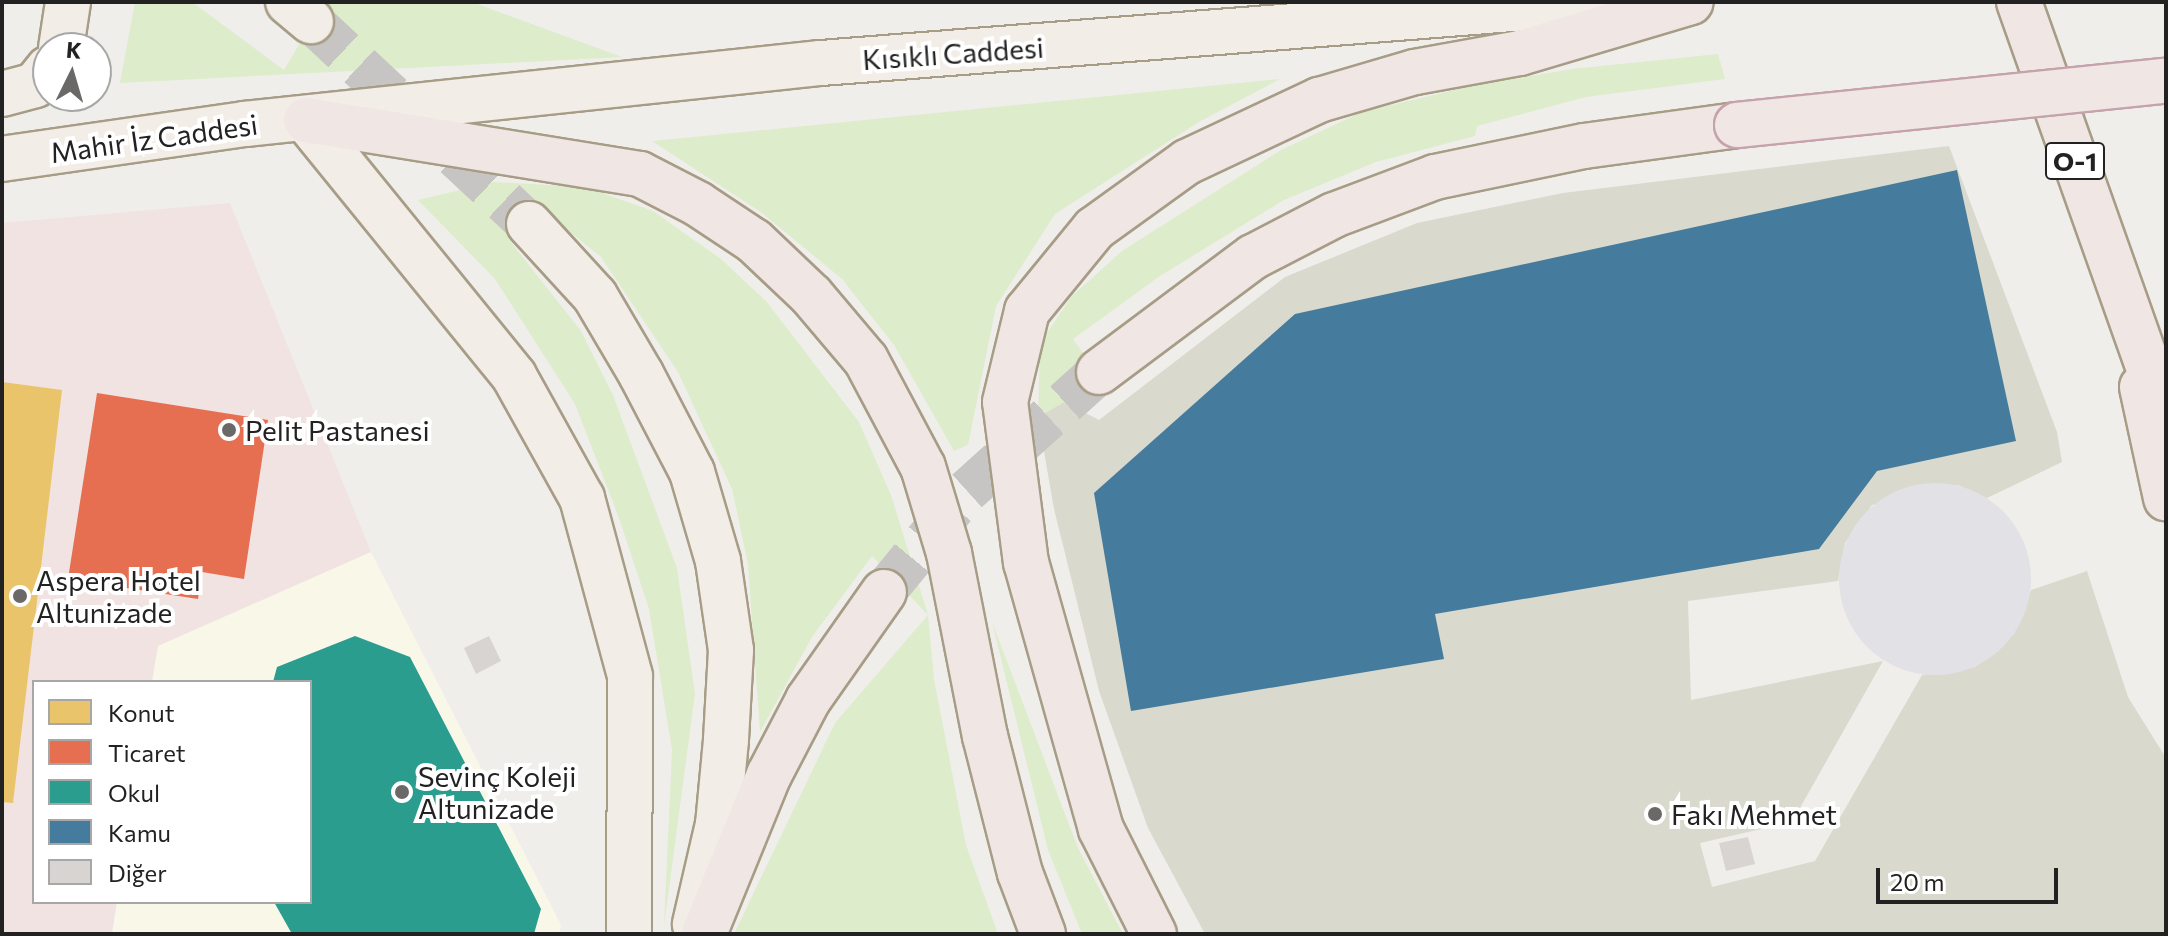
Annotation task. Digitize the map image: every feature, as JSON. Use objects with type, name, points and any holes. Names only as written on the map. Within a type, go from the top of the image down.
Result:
[{"type":"highway","points":[[1154,934],[1101,829],[1026,563],[1005,402],[1027,311],[1105,221],[1187,162],[1319,100],[1415,72],[1520,53],[1691,2]]},
{"type":"highway","name":"O-1","points":[[2019,2],[2129,322],[2166,417]]},
{"type":"highway","points":[[1099,372],[1241,265],[1334,215],[1435,177],[1584,146],[1737,125],[2166,81]]},
{"type":"highway","points":[[306,120],[640,174],[754,241],[811,295],[866,360],[923,467],[949,553],[1008,828],[1043,934]]},
{"type":"highway","points":[[2129,322],[2166,498]]},
{"type":"highway","points":[[704,934],[769,775],[808,700],[884,592]]},
{"type":"main road","points":[[63,32],[68,2]]},
{"type":"main road","name":"Kısıklı Caddesi","points":[[306,120],[821,63],[1602,2]]},
{"type":"main road","points":[[2,94],[32,86]]},
{"type":"main road","points":[[306,120],[514,376],[582,498],[630,676],[629,934]]},
{"type":"main road","name":"Mahir İz Caddesi","points":[[2,159],[306,120]]},
{"type":"main road","points":[[529,224],[595,296],[641,374],[692,472],[718,561],[731,650],[726,740],[718,824],[693,934]]},
{"type":"shaded area","points":[[1949,146],[2057,432],[2062,462],[1987,498],[1958,485],[1872,505],[1845,543],[1838,581],[1688,601],[1691,700],[1883,661],[1792,822],[1700,843],[1712,887],[1815,861],[1922,675],[1975,667],[2014,634],[2031,590],[2087,571],[2128,697],[2166,758],[2166,934],[1205,934],[1148,828],[1099,691],[1054,509],[1038,417],[1064,402],[1099,420],[1285,277],[1417,223],[1563,193]]},
{"type":"shaded area","points":[[230,203],[371,552],[158,646],[152,680],[32,680],[32,904],[117,904],[112,934],[2,934],[2,223]]},
{"type":"shaded area","points":[[1935,483],[1972,490],[2003,511],[2024,542],[2031,579],[2024,616],[2003,647],[1972,668],[1935,675],[1898,668],[1867,647],[1846,616],[1839,579],[1846,542],[1867,511],[1898,490]]},
{"type":"shaded area","name":"Sevinç Koleji Altunizade","points":[[371,552],[561,925],[559,934],[112,934],[117,904],[312,904],[312,680],[152,680],[158,646]]},
{"type":"green space","points":[[135,2],[192,2],[284,70],[324,2],[472,2],[622,57],[120,83]]},
{"type":"green space","points":[[1718,54],[1725,79],[1586,97],[1477,126],[1475,136],[1376,162],[1284,200],[1160,276],[1073,339],[1092,365],[1064,402],[1038,417],[1040,343],[1072,296],[1122,251],[1281,150],[1362,112],[1463,88],[1572,69]]},
{"type":"green space","points":[[1280,79],[1199,122],[1055,214],[996,306],[968,445],[954,451],[894,345],[842,279],[762,213],[652,141]]},
{"type":"green space","points":[[494,182],[585,187],[653,211],[721,259],[766,301],[859,422],[891,495],[928,615],[872,556],[812,637],[760,732],[748,564],[732,489],[678,372],[601,257],[544,211],[510,241],[581,331],[613,395],[677,568],[695,694],[664,926],[672,750],[649,609],[619,518],[575,404],[495,279],[418,200]]},
{"type":"green space","points":[[928,615],[934,679],[966,845],[998,934],[734,934],[835,723]]},
{"type":"green space","points":[[992,622],[1078,848],[1123,934],[1082,934],[1048,850]]},
{"type":"building: Konut","name":"Aspera Hotel Altunizade","points":[[2,382],[62,390],[13,803],[2,802]]},
{"type":"building: Ticaret","points":[[97,393],[268,420],[244,579],[202,572],[198,599],[68,579]]},
{"type":"building: Okul","name":"Sevinç Koleji Altunizade","points":[[355,636],[410,657],[541,909],[534,934],[292,934],[275,904],[312,904],[312,680],[274,680],[277,667]]},
{"type":"building: Kamu","points":[[1957,170],[2016,441],[1877,471],[1819,549],[1435,614],[1444,659],[1131,711],[1094,493],[1295,314]]},
{"type":"building: Diğer","points":[[489,636],[501,661],[476,674],[464,648]]},
{"type":"building: Diğer","points":[[1748,837],[1755,864],[1726,871],[1719,843]]},
{"type":"tunnel","points":[[311,21],[529,224]]},
{"type":"tunnel","points":[[884,592],[967,491],[1099,372]]},
{"type":"place","name":"Pelit Pastanesi","points":[[229,430]]},
{"type":"place","name":"Aspera Hotel Altunizade","points":[[20,596]]},
{"type":"place","name":"Sevinç Koleji Altunizade","points":[[402,792]]},
{"type":"place","name":"Fakı Mehmet","points":[[1655,814]]}]
